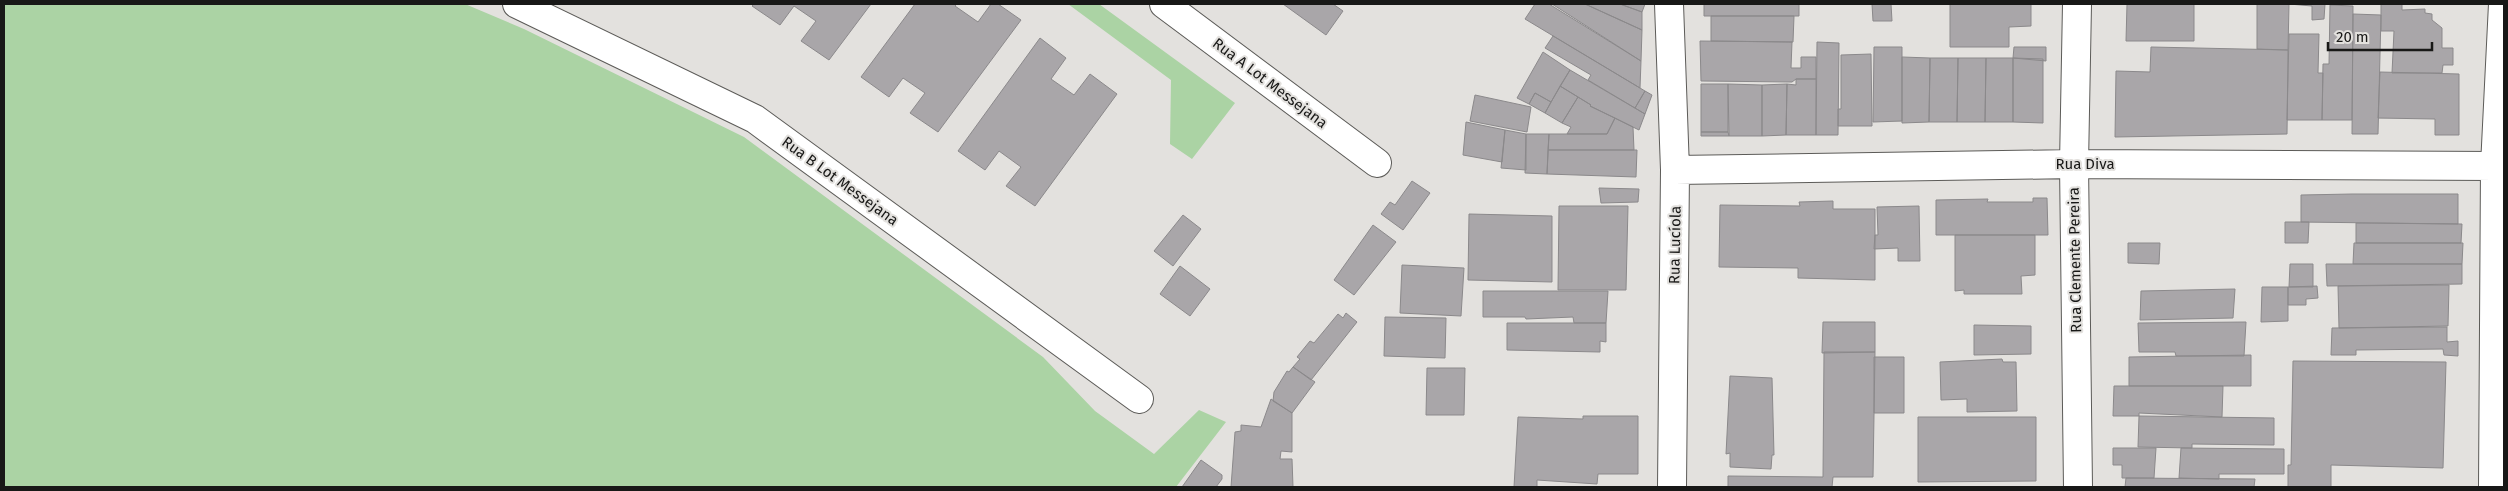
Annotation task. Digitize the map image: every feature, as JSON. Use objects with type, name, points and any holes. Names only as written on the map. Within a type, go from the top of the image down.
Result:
[{"type":"street","name":"Rua B Lot Messejana","points":[[518,4],[755,119],[1139,399]]},
{"type":"street","name":"Rua A Lot Messejana","points":[[1164,4],[1377,162]]},
{"type":"street","name":"Rua Lucíola","points":[[1669,4],[1675,170],[1672,487]]},
{"type":"street","name":"Rua Clemente Pereira","points":[[2077,4],[2074,164],[2078,487]]},
{"type":"street","points":[[2493,487],[2495,166],[2503,4]]},
{"type":"street","name":"Rua Diva","points":[[1675,170],[2074,164],[2495,166]]},
{"type":"green space","points":[[4,4],[465,4],[524,29],[744,137],[1043,357],[1095,411],[1154,454],[1199,410],[1226,422],[1176,487],[4,487]]},
{"type":"green space","points":[[1068,4],[1099,4],[1235,103],[1192,159],[1170,144],[1171,80]]},
{"type":"building","points":[[754,4],[871,4],[829,60],[801,41],[816,21],[794,6],[780,25],[752,6]]},
{"type":"building","points":[[915,4],[957,4],[955,6],[978,22],[991,4],[998,4],[1021,20],[938,132],[910,113],[925,93],[903,78],[889,97],[861,77]]},
{"type":"building","points":[[1283,4],[1333,4],[1343,11],[1326,35]]},
{"type":"building","points":[[1535,4],[1549,4],[1641,61],[1640,88],[1525,19]]},
{"type":"building","points":[[1552,4],[1585,4],[1642,30],[1641,61]]},
{"type":"building","points":[[1585,4],[1620,4],[1642,12],[1642,30]]},
{"type":"building","points":[[1620,4],[1645,4],[1642,12]]},
{"type":"building","points":[[1704,4],[1799,4],[1799,16],[1704,16]]},
{"type":"building","points":[[1872,4],[1891,4],[1892,21],[1873,21]]},
{"type":"building","points":[[1950,4],[2031,4],[2031,26],[2009,27],[2009,47],[1950,47]]},
{"type":"building","points":[[2127,4],[2194,4],[2194,41],[2126,41]]},
{"type":"building","points":[[2257,4],[2289,4],[2288,50],[2257,49]]},
{"type":"building","points":[[2289,4],[2325,4],[2324,19],[2312,20],[2312,6]]},
{"type":"building","points":[[2381,4],[2402,4],[2402,10],[2425,9],[2425,13],[2432,14],[2432,20],[2442,28],[2442,48],[2453,48],[2453,65],[2443,65],[2442,73],[2392,73],[2394,31],[2381,31]]},
{"type":"building","points":[[2330,5],[2353,6],[2352,120],[2322,120],[2323,64],[2329,64]]},
{"type":"building","points":[[2353,14],[2381,15],[2378,134],[2352,134]]},
{"type":"building","points":[[1711,16],[1794,16],[1793,42],[1711,41]]},
{"type":"building","points":[[2289,34],[2319,34],[2318,73],[2323,73],[2322,120],[2287,120]]},
{"type":"building","points":[[1553,36],[1645,91],[1635,108],[1588,80],[1591,75],[1545,48]]},
{"type":"building","points":[[1040,38],[1066,58],[1051,79],[1074,95],[1090,74],[1117,94],[1035,206],[1006,186],[1021,167],[999,151],[985,170],[958,151]]},
{"type":"building","points":[[1700,41],[1792,42],[1791,68],[1801,68],[1801,57],[1816,57],[1816,79],[1796,79],[1792,82],[1701,81]]},
{"type":"building","points":[[1817,42],[1839,43],[1838,135],[1816,135]]},
{"type":"building","points":[[1874,47],[1902,47],[1902,121],[1873,122]]},
{"type":"building","points":[[2014,47],[2046,47],[2046,61],[2013,58]]},
{"type":"building","points":[[2151,47],[2288,50],[2287,134],[2115,137],[2116,71],[2150,72]]},
{"type":"building","points":[[1543,52],[1570,70],[1551,102],[1535,93],[1529,104],[1517,98]]},
{"type":"building","points":[[1871,54],[1872,126],[1838,126],[1838,109],[1841,109],[1841,55]]},
{"type":"building","points":[[1902,57],[1930,58],[1929,122],[1902,123]]},
{"type":"building","points":[[1930,58],[1958,58],[1957,122],[1929,122]]},
{"type":"building","points":[[1958,58],[1986,58],[1985,122],[1957,122]]},
{"type":"building","points":[[1986,58],[2013,58],[2013,122],[1985,122]]},
{"type":"building","points":[[2013,58],[2043,59],[2043,123],[2013,122]]},
{"type":"building","points":[[1570,70],[1645,114],[1639,130],[1590,106],[1560,86]]},
{"type":"building","points":[[2380,72],[2459,74],[2459,135],[2435,135],[2435,119],[2378,118]]},
{"type":"building","points":[[1796,79],[1816,79],[1816,135],[1786,135],[1787,84],[1796,85]]},
{"type":"building","points":[[1701,84],[1728,84],[1728,132],[1701,132]]},
{"type":"building","points":[[1728,84],[1762,85],[1762,136],[1729,136]]},
{"type":"building","points":[[1787,84],[1786,135],[1762,136],[1762,85]]},
{"type":"building","points":[[1560,86],[1578,97],[1562,123],[1545,113]]},
{"type":"building","points":[[1645,91],[1652,95],[1645,114],[1635,108]]},
{"type":"building","points":[[1535,93],[1551,102],[1545,113],[1529,104]]},
{"type":"building","points":[[1475,95],[1531,107],[1527,132],[1470,121]]},
{"type":"building","points":[[1578,97],[1590,106],[1615,118],[1607,134],[1567,134],[1571,127],[1562,123]]},
{"type":"building","points":[[1615,118],[1633,127],[1634,150],[1548,150],[1549,134],[1607,134]]},
{"type":"building","points":[[1466,122],[1505,130],[1502,162],[1463,155]]},
{"type":"building","points":[[1505,130],[1526,134],[1526,170],[1501,168]]},
{"type":"building","points":[[1701,132],[1728,132],[1729,136],[1701,136]]},
{"type":"building","points":[[1526,134],[1549,134],[1547,174],[1525,173]]},
{"type":"building","points":[[1548,150],[1637,150],[1636,177],[1547,174]]},
{"type":"building","points":[[1412,181],[1430,193],[1403,230],[1381,214],[1390,202],[1395,205]]},
{"type":"building","points":[[1599,188],[1639,189],[1638,202],[1601,203]]},
{"type":"building","points":[[2458,194],[2458,224],[2301,222],[2301,195]]},
{"type":"building","points":[[2033,198],[2047,198],[2048,235],[1936,235],[1936,200],[1988,199],[1987,202],[2033,202]]},
{"type":"building","points":[[1833,201],[1833,209],[1875,209],[1875,280],[1798,278],[1798,268],[1719,267],[1720,205],[1800,206],[1799,202]]},
{"type":"building","points":[[1559,206],[1628,206],[1626,290],[1558,290]]},
{"type":"building","points":[[1919,206],[1920,261],[1898,261],[1898,248],[1874,249],[1875,235],[1878,235],[1877,207]]},
{"type":"building","points":[[1469,214],[1552,216],[1552,282],[1468,280]]},
{"type":"building","points":[[1183,215],[1201,229],[1173,266],[1154,251]]},
{"type":"building","points":[[2285,222],[2309,222],[2308,243],[2285,243]]},
{"type":"building","points":[[2356,223],[2462,224],[2461,243],[2356,243]]},
{"type":"building","points":[[1373,225],[1396,242],[1354,295],[1334,280]]},
{"type":"building","points":[[1955,235],[2035,235],[2035,275],[2021,276],[2022,294],[1964,294],[1964,290],[1955,291]]},
{"type":"building","points":[[2128,243],[2160,243],[2159,264],[2128,263]]},
{"type":"building","points":[[2354,243],[2463,243],[2462,264],[2353,264]]},
{"type":"building","points":[[2290,264],[2313,264],[2313,287],[2289,287]]},
{"type":"building","points":[[2326,264],[2462,264],[2462,284],[2327,286]]},
{"type":"building","points":[[1402,265],[1464,268],[1461,316],[1400,313]]},
{"type":"building","points":[[1180,266],[1210,289],[1190,316],[1160,294]]},
{"type":"building","points":[[2449,285],[2448,326],[2339,328],[2338,286]]},
{"type":"building","points":[[2317,286],[2318,298],[2306,299],[2306,305],[2288,305],[2288,287]]},
{"type":"building","points":[[2262,287],[2288,287],[2288,321],[2261,322]]},
{"type":"building","points":[[2235,289],[2233,318],[2140,320],[2141,291]]},
{"type":"building","points":[[1483,291],[1608,291],[1606,323],[1574,323],[1573,317],[1526,319],[1525,317],[1483,317]]},
{"type":"building","points":[[1346,313],[1357,322],[1311,380],[1293,367],[1300,359],[1297,357],[1310,341],[1314,343],[1338,314],[1343,318]]},
{"type":"building","points":[[1385,317],[1446,318],[1445,358],[1384,356]]},
{"type":"building","points":[[1823,322],[1875,322],[1875,352],[1822,353]]},
{"type":"building","points":[[2246,322],[2244,356],[2176,356],[2175,352],[2139,352],[2138,323]]},
{"type":"building","points":[[1507,323],[1606,323],[1606,342],[1600,341],[1600,352],[1507,350]]},
{"type":"building","points":[[1974,325],[2031,326],[2031,354],[1974,355]]},
{"type":"building","points":[[2447,327],[2447,342],[2458,341],[2458,356],[2444,355],[2443,349],[2356,350],[2356,355],[2331,355],[2332,328]]},
{"type":"building","points":[[1824,352],[1875,352],[1873,477],[1833,477],[1832,487],[1728,487],[1728,476],[1823,477]]},
{"type":"building","points":[[2251,355],[2251,386],[2129,386],[2129,357]]},
{"type":"building","points":[[1874,357],[1904,357],[1904,413],[1874,413]]},
{"type":"building","points":[[2002,359],[2003,362],[2016,362],[2017,411],[1967,412],[1967,399],[1941,400],[1940,362]]},
{"type":"building","points":[[2293,361],[2446,362],[2443,468],[2331,465],[2331,487],[2288,487],[2288,465],[2291,465]]},
{"type":"building","points":[[1293,367],[1315,382],[1292,413],[1273,401],[1274,392],[1287,371],[1289,372]]},
{"type":"building","points":[[1427,368],[1465,368],[1464,415],[1426,415]]},
{"type":"building","points":[[1730,376],[1772,378],[1774,455],[1772,455],[1771,469],[1730,467],[1730,453],[1726,454]]},
{"type":"building","points":[[2114,386],[2223,386],[2222,417],[2139,413],[2139,416],[2113,416]]},
{"type":"building","points":[[1271,399],[1292,413],[1292,452],[1281,451],[1280,459],[1292,459],[1293,487],[1231,487],[1235,432],[1241,431],[1241,425],[1261,427]]},
{"type":"building","points":[[1583,416],[1638,416],[1638,474],[1598,474],[1597,484],[1537,480],[1537,487],[1514,487],[1518,417],[1583,419]]},
{"type":"building","points":[[2139,416],[2274,418],[2274,445],[2192,444],[2192,448],[2138,447]]},
{"type":"building","points":[[1918,417],[2036,417],[2036,481],[1918,482]]},
{"type":"building","points":[[2113,448],[2156,448],[2154,478],[2122,478],[2122,465],[2113,465]]},
{"type":"building","points":[[2181,448],[2284,449],[2284,474],[2219,474],[2219,479],[2179,478]]},
{"type":"building","points":[[1201,460],[1222,475],[1222,479],[1216,487],[1182,487]]},
{"type":"building","points":[[2126,478],[2255,479],[2254,487],[2125,487]]}]
